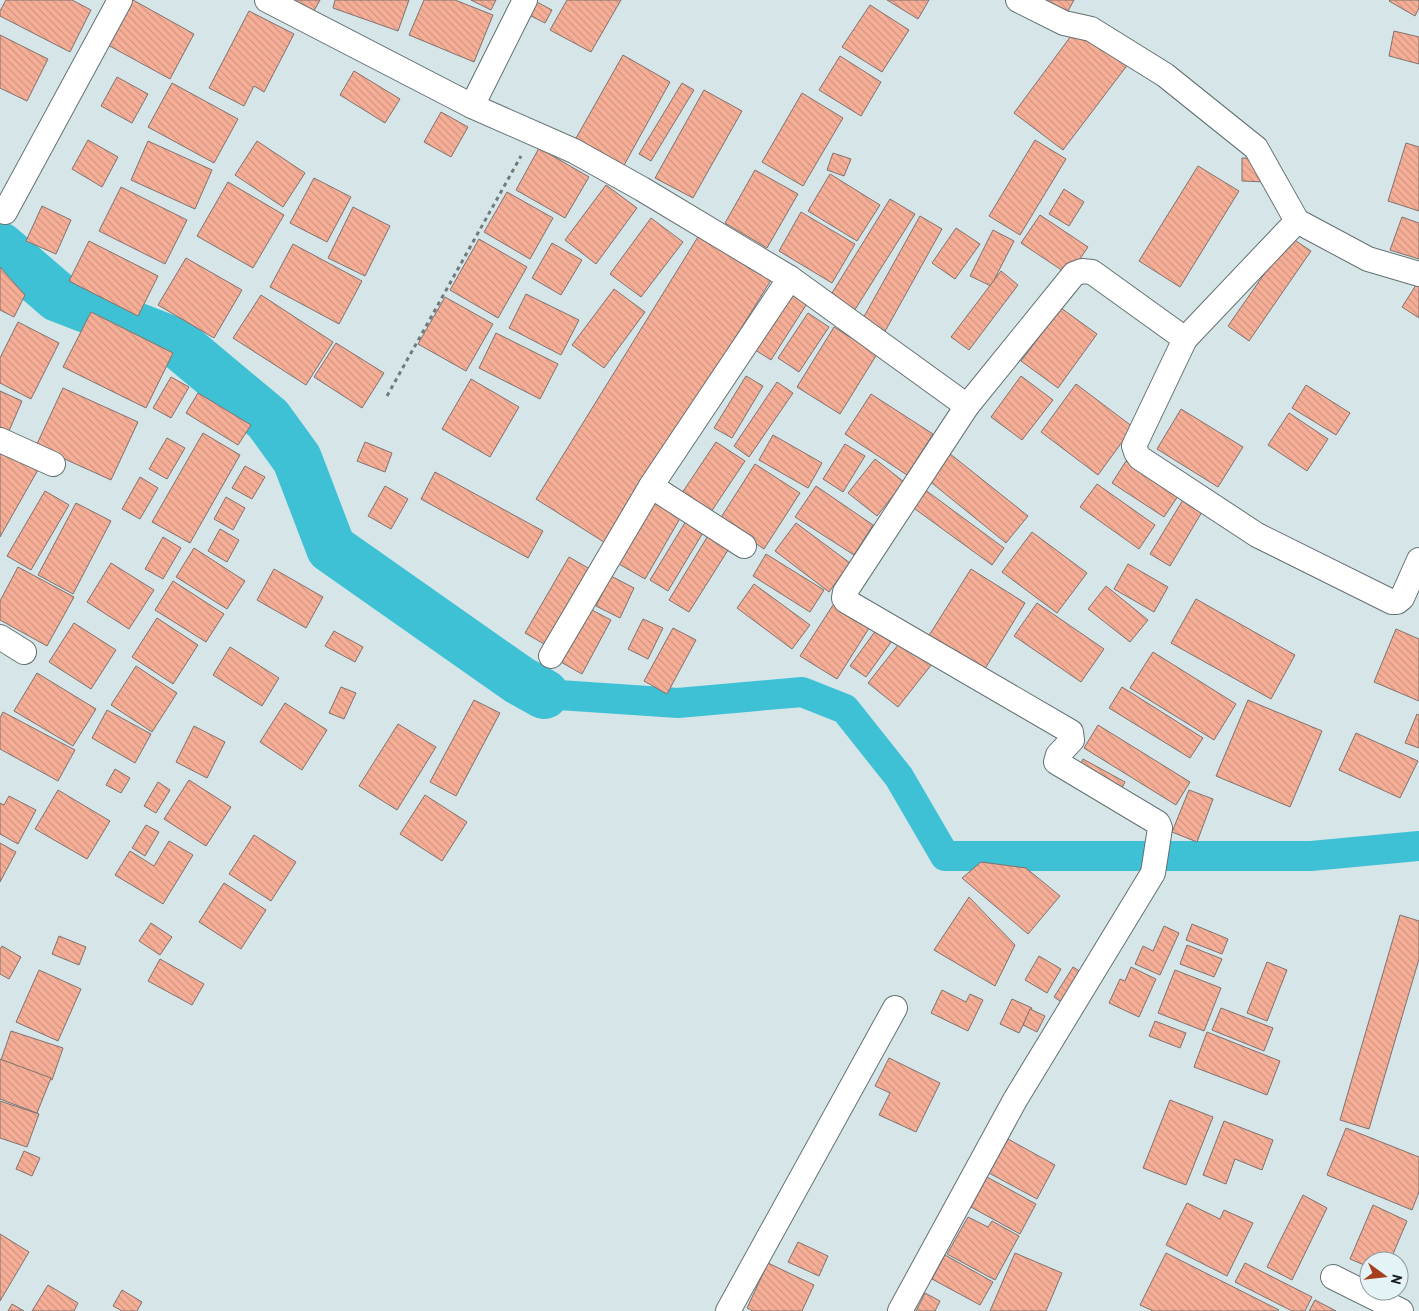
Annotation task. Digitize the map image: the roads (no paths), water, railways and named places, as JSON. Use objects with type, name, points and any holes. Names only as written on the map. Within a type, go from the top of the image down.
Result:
[{"type":"street","points":[[4,212],[120,0]]},
{"type":"street","points":[[267,0],[472,106],[574,151],[642,189],[790,278],[967,406]]},
{"type":"street","points":[[472,106],[525,0]]},
{"type":"street","points":[[1018,0],[1064,23],[1091,28],[1165,75],[1256,148],[1298,221],[1368,259],[1419,274]]},
{"type":"street","points":[[1298,221],[1185,339],[1134,446],[1136,452],[1140,458],[1256,535],[1392,602],[1397,602],[1402,598],[1419,560]]},
{"type":"street","points":[[900,1311],[1015,1100],[1153,873],[1160,832],[1158,823],[1056,762],[1058,756],[1072,740],[1071,732],[846,601],[844,592],[967,406],[1074,274],[1082,271],[1092,272],[1185,339]]},
{"type":"street","points":[[551,656],[651,486],[790,278]]},
{"type":"street","points":[[0,440],[53,464]]},
{"type":"street","points":[[651,486],[744,546]]},
{"type":"street","points":[[0,637],[24,652]]},
{"type":"street","points":[[728,1311],[895,1008]]},
{"type":"street","points":[[1333,1277],[1401,1311]]},
{"type":"waterway","points":[[0,247],[58,297],[177,343],[268,419],[297,459],[331,548],[519,680],[544,694]]},
{"type":"waterway","points":[[544,694],[678,703],[802,692],[845,709],[899,777],[945,856],[1311,856],[1419,846]]}]
